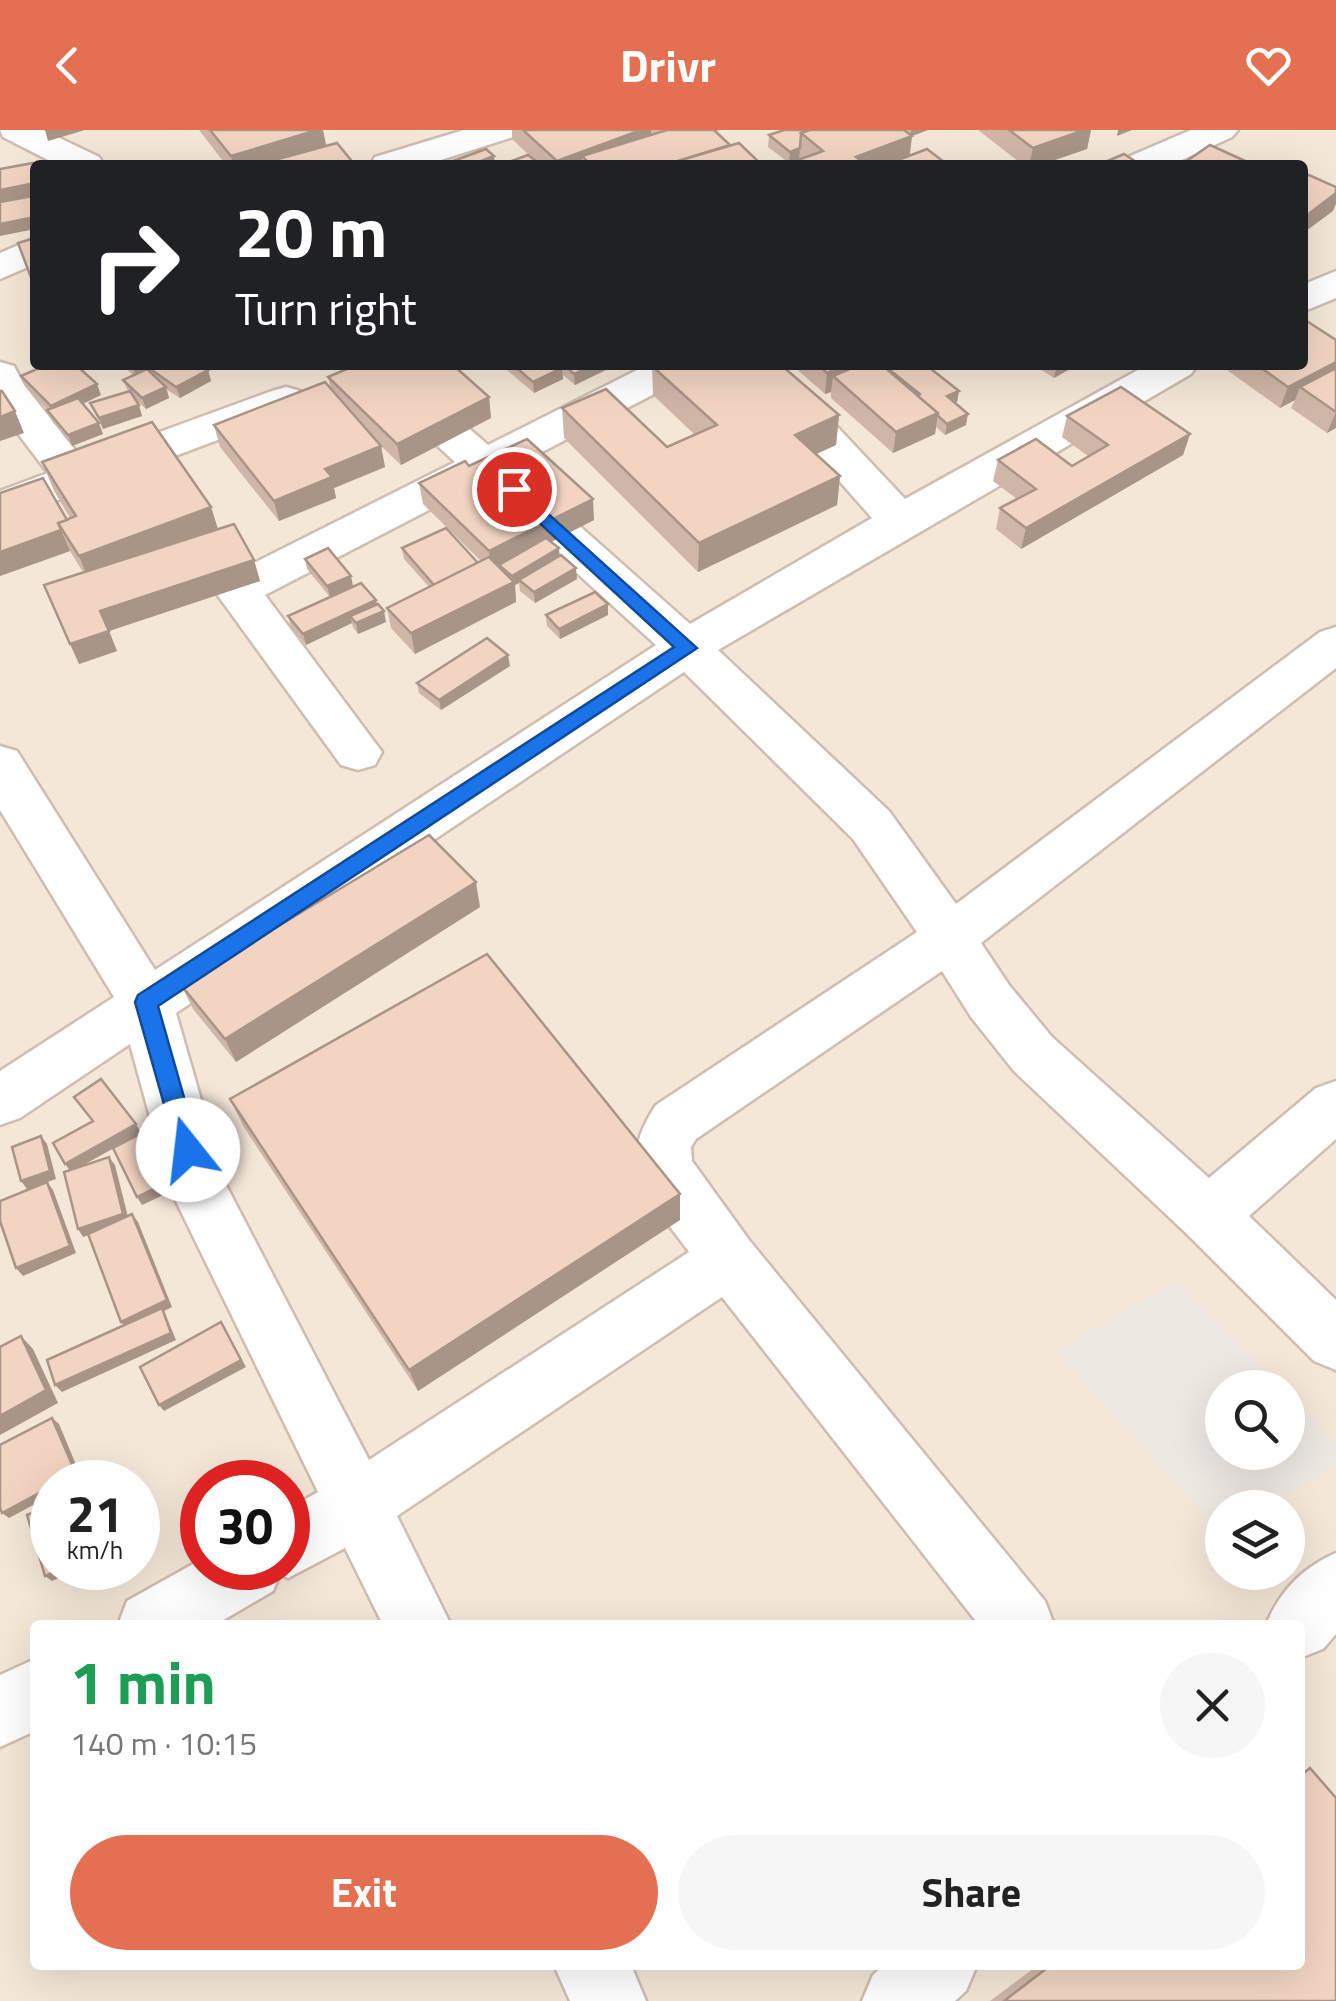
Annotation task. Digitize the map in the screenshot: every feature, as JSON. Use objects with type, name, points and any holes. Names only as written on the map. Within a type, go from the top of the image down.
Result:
[{"type":"street","points":[[15,130],[53,147],[88,150]]},
{"type":"street","points":[[1152,160],[1220,130]]},
{"type":"street","points":[[403,160],[461,141],[510,145]]},
{"type":"street","points":[[0,268],[30,252]]},
{"type":"street","points":[[1308,297],[1336,283]]},
{"type":"street","points":[[236,591],[669,370]]},
{"type":"street","points":[[762,370],[900,521]]},
{"type":"street","points":[[0,1101],[687,648],[900,521],[1168,370]]},
{"type":"street","points":[[0,507],[75,478],[149,471],[341,381],[376,374],[391,382],[485,462],[687,648],[871,825],[899,860],[990,1001],[1033,1054],[1208,1215],[1336,1341]]},
{"type":"street","points":[[0,376],[5,388],[75,478]]},
{"type":"street","points":[[193,531],[358,752]]},
{"type":"street","points":[[1018,1620],[728,1259],[663,1168],[662,1142],[676,1122],[949,938],[1336,644]]},
{"type":"street","points":[[0,764],[146,1002],[198,1187],[415,1620]]},
{"type":"street","points":[[1208,1215],[1336,1105]]},
{"type":"street","points":[[310,1533],[728,1259]]},
{"type":"street","points":[[1304,1620],[1336,1586]]},
{"type":"street","points":[[160,1620],[212,1590]]},
{"type":"street","points":[[0,1713],[30,1696]]},
{"type":"street","points":[[594,1970],[609,2001]]},
{"type":"street","points":[[899,2001],[934,1970]]},
{"type":"shaded area","points":[[0,130],[1336,131],[1336,2001],[0,2001]]},
{"type":"shaded area","points":[[1176,1282],[1263,1370],[1205,1370],[1205,1470],[1305,1470],[1305,1412],[1336,1444],[1336,1462],[1294,1490],[1205,1490],[1205,1516],[1057,1351]]},
{"type":"building","points":[[210,130],[317,130],[231,156]]},
{"type":"building","points":[[523,130],[641,130],[560,160]]},
{"type":"building","points":[[667,130],[714,130],[730,145],[681,160],[586,160],[582,156]]},
{"type":"building","points":[[784,130],[810,130],[801,133],[800,148],[790,152],[769,135]]},
{"type":"building","points":[[904,130],[912,136],[856,157],[860,160],[798,160],[823,151],[801,133]]},
{"type":"building","points":[[1009,130],[1084,130],[1033,148]]},
{"type":"building","points":[[337,143],[351,160],[274,160]]},
{"type":"building","points":[[739,143],[757,160],[681,160]]},
{"type":"building","points":[[1210,145],[1243,160],[1188,160]]},
{"type":"building","points":[[486,149],[494,156],[484,160],[456,160]]},
{"type":"building","points":[[927,149],[941,160],[898,160]]},
{"type":"building","points":[[1124,154],[1133,160],[1110,160]]},
{"type":"building","points":[[30,164],[30,184],[0,190],[0,169]]},
{"type":"building","points":[[1308,175],[1336,187],[1336,193],[1308,214]]},
{"type":"building","points":[[30,197],[30,218],[0,224],[0,202]]},
{"type":"building","points":[[30,239],[30,275],[18,243]]},
{"type":"building","points":[[1308,322],[1336,340],[1336,362],[1288,387],[1264,370],[1308,370]]},
{"type":"building","points":[[1336,368],[1336,412],[1300,387]]},
{"type":"building","points":[[35,370],[82,370],[97,384],[51,406],[21,376]]},
{"type":"building","points":[[148,370],[166,387],[142,398],[123,380]]},
{"type":"building","points":[[152,370],[208,370],[176,387]]},
{"type":"building","points":[[344,370],[459,370],[489,397],[397,444],[328,377]]},
{"type":"building","points":[[519,370],[558,370],[533,382]]},
{"type":"building","points":[[656,370],[787,370],[839,415],[795,435],[840,476],[699,543],[562,408],[606,389],[667,447],[717,425]]},
{"type":"building","points":[[847,370],[888,370],[938,413],[896,432],[833,376]]},
{"type":"building","points":[[890,370],[932,370],[959,391],[947,396],[968,414],[947,424],[920,394]]},
{"type":"building","points":[[325,382],[381,446],[325,469],[332,477],[274,501],[214,425]]},
{"type":"building","points":[[1121,387],[1190,434],[1026,528],[1000,508],[1036,489],[998,460],[1036,439],[1072,466],[1108,445],[1067,416]]},
{"type":"building","points":[[0,391],[15,411],[0,417]]},
{"type":"building","points":[[130,391],[139,405],[99,418],[90,403]]},
{"type":"building","points":[[78,398],[99,423],[68,435],[47,410]]},
{"type":"building","points":[[152,422],[211,507],[79,556],[58,523],[76,516],[42,462]]},
{"type":"building","points":[[527,439],[593,499],[489,551],[419,483],[465,461],[469,466]]},
{"type":"building","points":[[43,478],[67,520],[58,523],[61,530],[0,552],[0,493]]},
{"type":"building","points":[[234,524],[254,560],[100,611],[109,631],[70,644],[44,585]]},
{"type":"building","points":[[446,528],[478,563],[434,585],[402,548]]},
{"type":"building","points":[[546,538],[559,548],[512,576],[499,565]]},
{"type":"building","points":[[328,548],[351,576],[327,586],[305,559]]},
{"type":"building","points":[[561,555],[576,568],[534,592],[519,580]]},
{"type":"building","points":[[489,557],[514,582],[411,633],[387,608]]},
{"type":"building","points":[[361,583],[376,600],[303,634],[288,616]]},
{"type":"building","points":[[595,592],[608,604],[559,629],[546,615]]},
{"type":"building","points":[[378,604],[384,611],[356,623],[350,616]]},
{"type":"building","points":[[487,638],[508,655],[439,700],[417,683]]},
{"type":"building","points":[[429,835],[476,882],[225,1039],[181,985]]},
{"type":"building","points":[[487,954],[680,1194],[409,1370],[230,1099]]},
{"type":"building","points":[[101,1079],[136,1124],[65,1164],[53,1143],[93,1121],[74,1097]]},
{"type":"building","points":[[144,1132],[169,1182],[137,1197],[113,1148]]},
{"type":"building","points":[[41,1136],[50,1171],[21,1181],[12,1147]]},
{"type":"building","points":[[109,1157],[123,1214],[78,1229],[64,1172]]},
{"type":"building","points":[[47,1182],[70,1246],[16,1268],[0,1221],[0,1201]]},
{"type":"building","points":[[132,1214],[167,1300],[121,1322],[88,1234]]},
{"type":"building","points":[[162,1308],[171,1333],[55,1385],[47,1360]]},
{"type":"building","points":[[221,1322],[241,1360],[159,1405],[140,1367]]},
{"type":"building","points":[[21,1336],[46,1390],[0,1416],[0,1347]]},
{"type":"building","points":[[52,1418],[70,1460],[30,1460],[30,1498],[2,1513],[0,1445]]},
{"type":"building","points":[[1310,1768],[1336,1798],[1336,2001],[1004,2001],[1044,1970],[1305,1970],[1305,1772]]},
{"type":"route","points":[[188,1150],[146,1002],[687,648],[514,489]]}]
